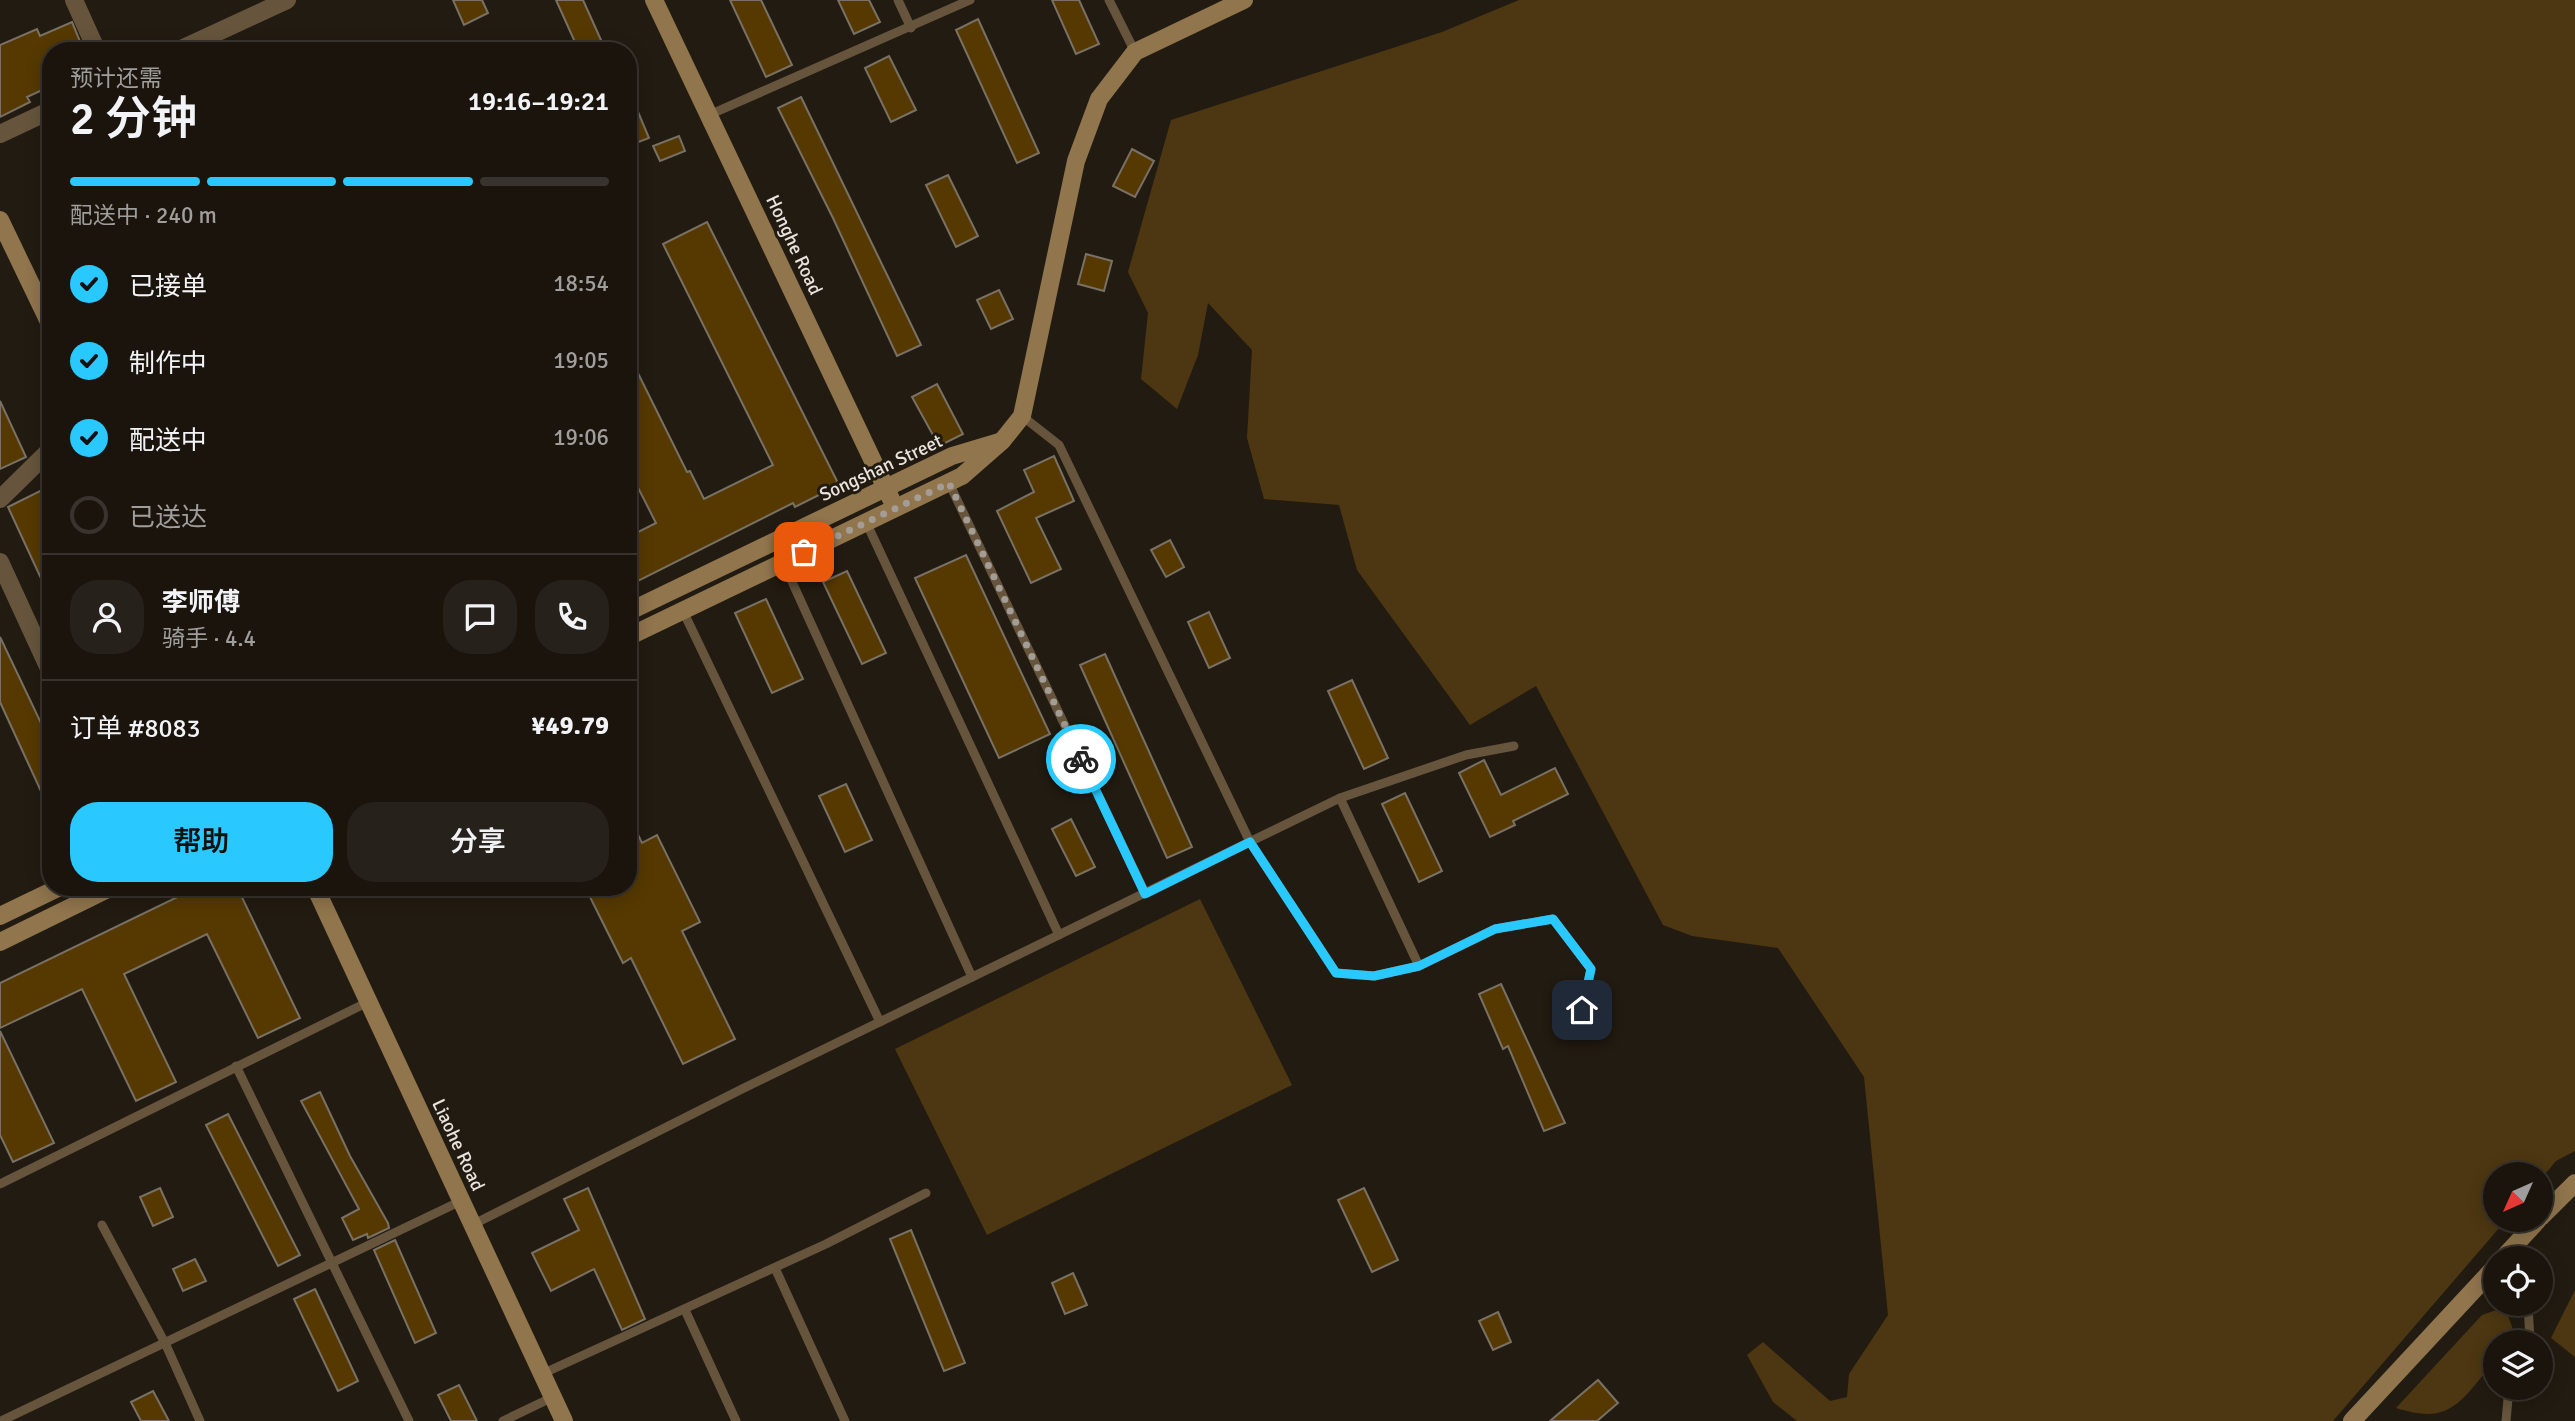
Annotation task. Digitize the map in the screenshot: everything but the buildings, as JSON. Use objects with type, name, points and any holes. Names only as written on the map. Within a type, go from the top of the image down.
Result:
[{"type":"street","points":[[74,0],[93,42]]},
{"type":"street","points":[[196,42],[286,0]]},
{"type":"street","name":"Honghe Road","points":[[654,0],[895,509]]},
{"type":"street","points":[[637,634],[949,483],[962,476],[1002,441],[1022,416],[1076,161],[1098,99],[1135,52],[1244,0]]},
{"type":"street","points":[[0,134],[42,114]]},
{"type":"street","points":[[0,220],[42,307]]},
{"type":"street","name":"Songshan Street","points":[[637,608],[952,456],[1002,441]]},
{"type":"street","points":[[0,499],[42,458]]},
{"type":"street","points":[[0,562],[42,653]]},
{"type":"street","points":[[0,916],[42,896]]},
{"type":"street","points":[[0,942],[94,896]]},
{"type":"street","name":"Liaohe Road","points":[[319,896],[564,1421]]},
{"type":"street","points":[[2553,1205],[2575,1183]]},
{"type":"street","points":[[2515,1246],[2527,1232]]},
{"type":"street","points":[[2352,1421],[2483,1280]]},
{"type":"lane","points":[[898,0],[911,28]]},
{"type":"lane","points":[[709,116],[970,0]]},
{"type":"lane","points":[[1109,0],[1135,52]]},
{"type":"lane","points":[[1022,416],[1059,445],[1250,842],[1336,973],[1374,976],[1419,966],[1495,929],[1553,919],[1591,969],[1582,1010]]},
{"type":"lane","points":[[949,483],[1145,894]]},
{"type":"lane","points":[[866,522],[1059,935]]},
{"type":"lane","points":[[783,562],[972,977]]},
{"type":"lane","points":[[683,611],[880,1022]]},
{"type":"lane","points":[[472,1224],[1340,798],[1466,755],[1514,746]]},
{"type":"lane","points":[[1340,798],[1419,966]]},
{"type":"lane","points":[[0,1184],[368,1002]]},
{"type":"lane","points":[[236,1066],[409,1421]]},
{"type":"lane","points":[[542,1374],[775,1268],[926,1193]]},
{"type":"lane","points":[[1,1421],[166,1345],[461,1201]]},
{"type":"lane","points":[[102,1225],[166,1345],[200,1421]]},
{"type":"lane","points":[[775,1268],[845,1421]]},
{"type":"lane","points":[[685,1310],[736,1421]]},
{"type":"lane","points":[[503,1421],[553,1397]]},
{"type":"lane","points":[[2506,1421],[2508,1400]]},
{"type":"shaded area","points":[[1519,0],[2575,0],[2575,1151],[2553,1165],[2553,1162],[2483,1162],[2483,1232],[2496,1232],[2333,1421],[1797,1421],[1773,1402],[1747,1355],[1763,1342],[1830,1401],[1847,1397],[1849,1374],[1888,1315],[1864,1077],[1778,948],[1692,936],[1663,925],[1536,686],[1470,725],[1357,570],[1339,505],[1264,499],[1247,438],[1252,350],[1208,303],[1198,355],[1177,409],[1141,379],[1148,313],[1128,272],[1171,120],[1442,32]]},
{"type":"shaded area","points":[[1200,899],[1292,1085],[987,1235],[895,1049]]},
{"type":"shaded area","points":[[2575,1290],[2575,1357],[2553,1340],[2553,1334]]},
{"type":"shaded area","points":[[2482,1315],[2508,1316],[2513,1330],[2483,1330],[2483,1375],[2470,1391],[2452,1407],[2434,1414],[2396,1408]]},
{"type":"way so far","points":[[804,552],[949,483],[1081,759]]},
{"type":"route","points":[[1081,759],[1145,894],[1250,842],[1336,973],[1374,976],[1419,966],[1495,929],[1553,919],[1591,969],[1582,1010]]}]
